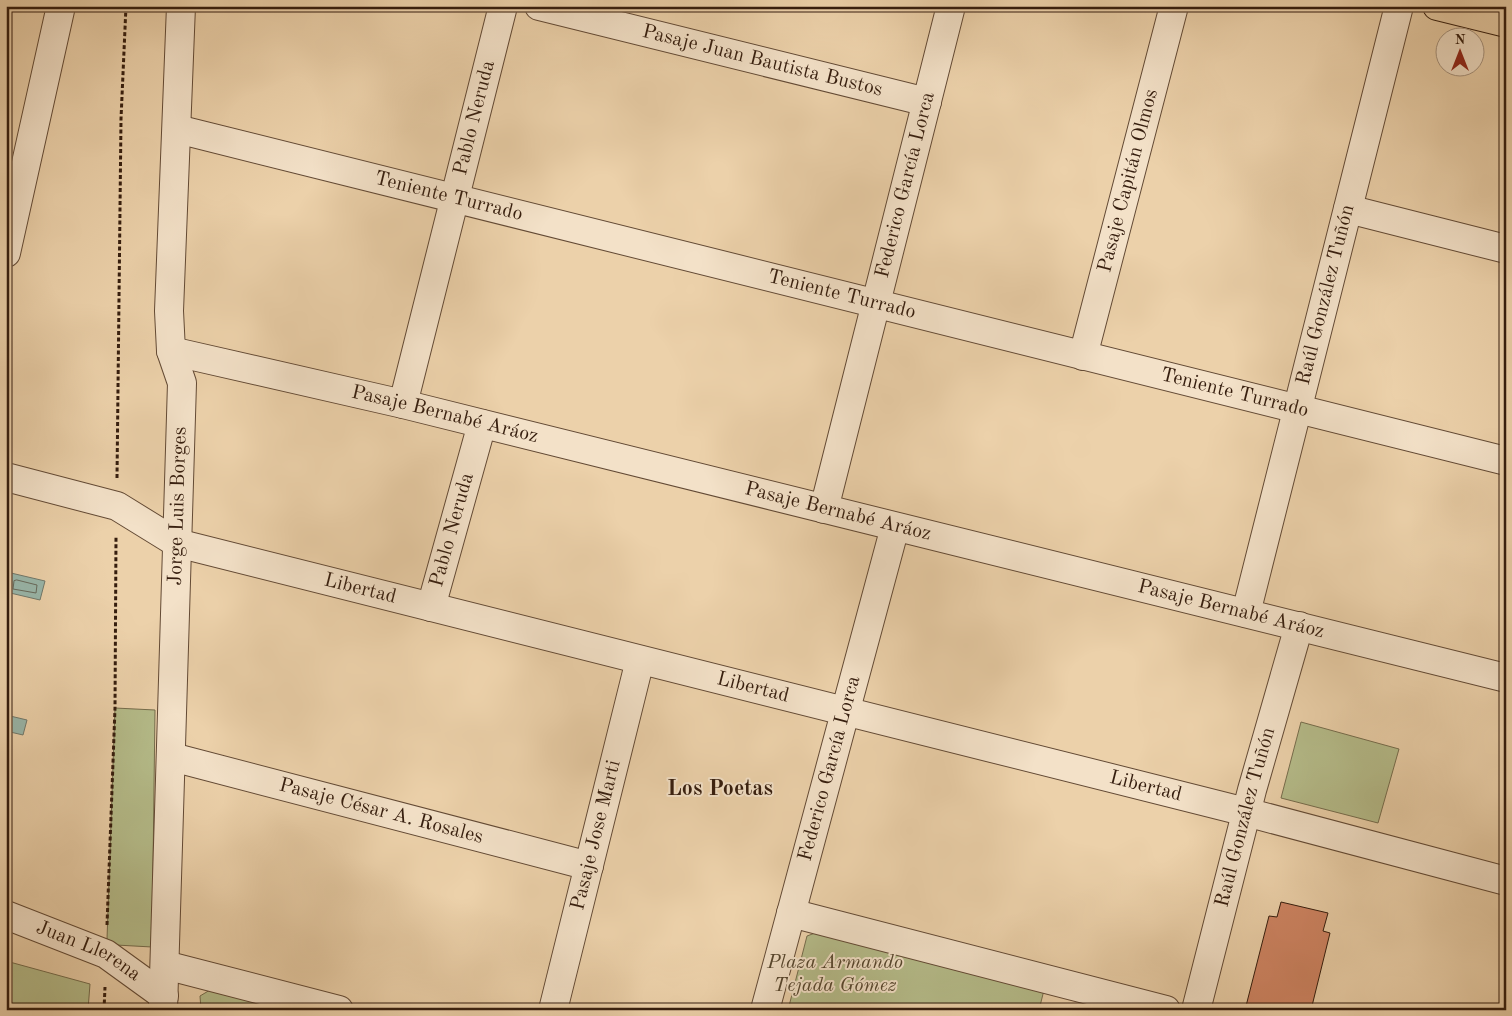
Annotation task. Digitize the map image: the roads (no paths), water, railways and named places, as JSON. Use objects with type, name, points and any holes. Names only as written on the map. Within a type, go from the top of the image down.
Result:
[{"type":"main road","points":[[1437,6],[1506,23]]},
{"type":"street","points":[[6,253],[61,6]]},
{"type":"street","name":"Jorge Luis Borges","points":[[163,1003],[182,383],[170,351],[169,311],[181,6]]},
{"type":"street","name":"Pablo Neruda","points":[[403,404],[503,6]]},
{"type":"street","name":"Pasaje Juan Bautista Bustos","points":[[538,6],[927,102]]},
{"type":"street","name":"Federico García Lorca","points":[[824,509],[951,6]]},
{"type":"street","name":"Pasaje Capitán Olmos","points":[[1083,356],[1174,6]]},
{"type":"street","name":"Raúl González Tuñón","points":[[1246,613],[1399,6]]},
{"type":"street","name":"Teniente Turrado","points":[[177,129],[1506,461]]},
{"type":"street","points":[[1348,209],[1506,249]]},
{"type":"street","name":"Pasaje Bernabé Aráoz","points":[[170,351],[403,404],[1506,678]]},
{"type":"street","name":"Pablo Neruda","points":[[431,607],[482,424]]},
{"type":"street","name":"Libertad","points":[[6,477],[117,506],[177,543],[1246,812],[1506,882]]},
{"type":"street","name":"Federico García Lorca","points":[[765,1010],[895,527]]},
{"type":"street","name":"Raúl González Tuñón","points":[[1196,1010],[1246,812],[1299,626]]},
{"type":"street","name":"Pasaje Jose Marti","points":[[553,1010],[640,660]]},
{"type":"street","name":"Pasaje César A. Rosales","points":[[172,757],[589,866]]},
{"type":"street","points":[[791,913],[1166,1010]]},
{"type":"street","name":"Juan Llerena","points":[[6,915],[106,954],[163,1003]]},
{"type":"street","name":"Juan Llerena","points":[[165,965],[340,1010]]},
{"type":"water","points":[[11,573],[45,581],[40,600],[6,592]]},
{"type":"water","points":[[6,715],[27,720],[23,735],[6,731]]},
{"type":"district","name":"Los Poetas","points":[[720,789]]},
{"type":"park label","name":"Plaza Armando Tejada Gómez","points":[[835,974]]}]
